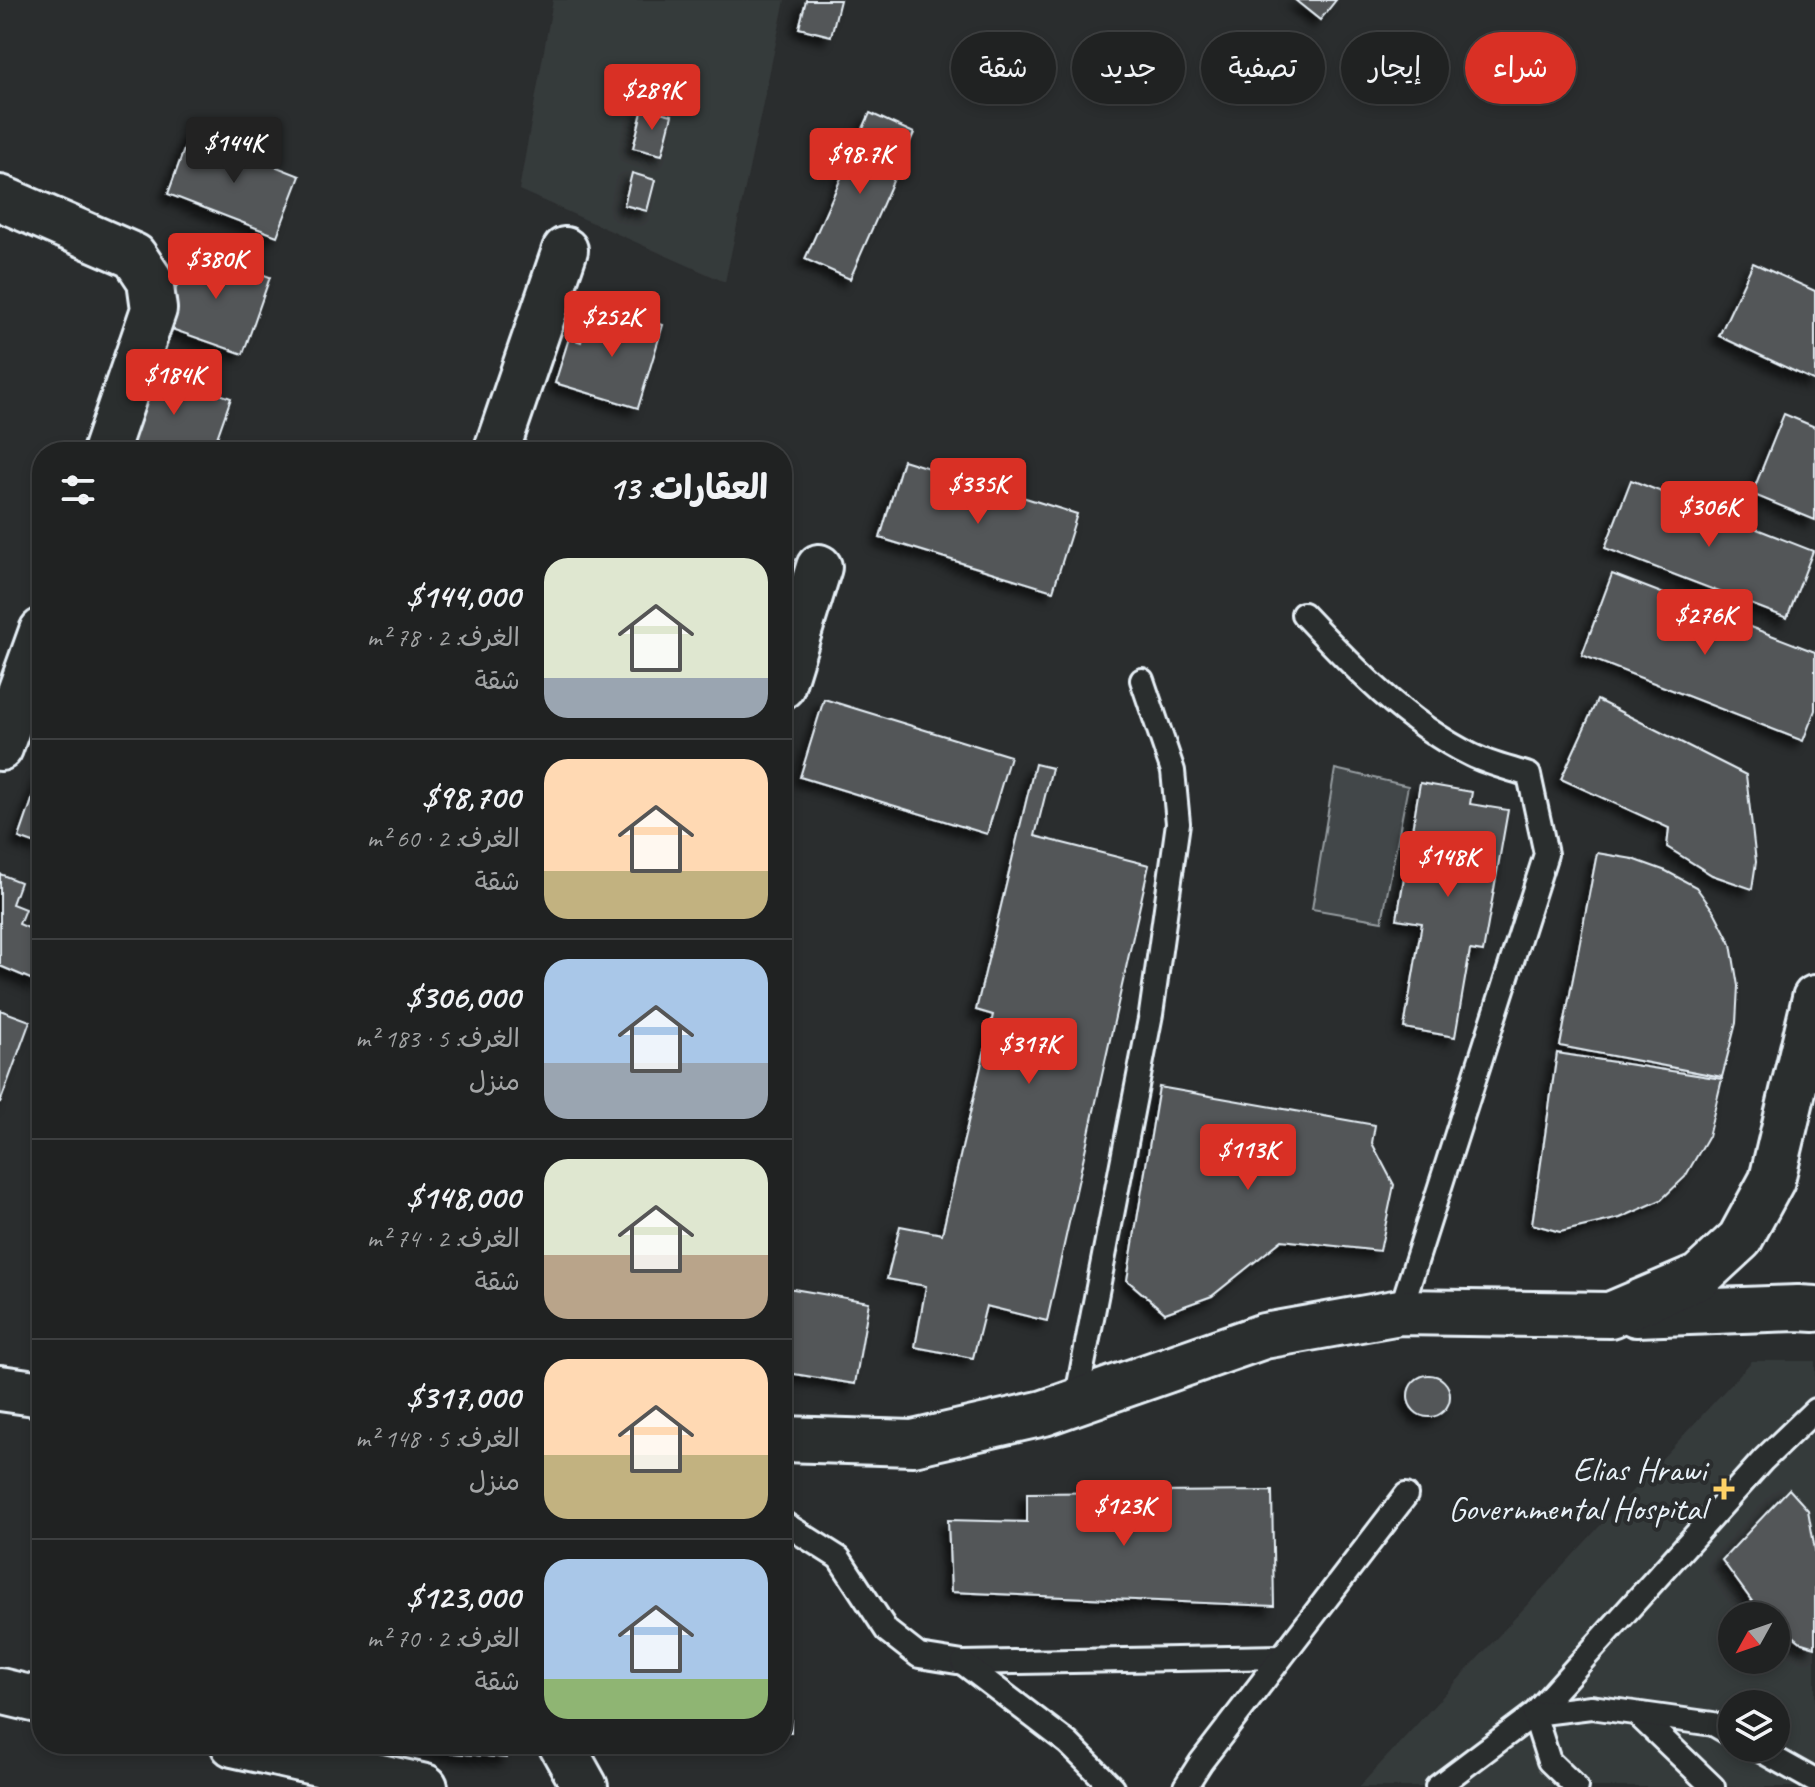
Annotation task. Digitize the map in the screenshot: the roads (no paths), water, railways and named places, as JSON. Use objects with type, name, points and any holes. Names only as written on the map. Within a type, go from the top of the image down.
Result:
[{"type":"street","points":[[0,198],[134,256],[150,280],[154,309],[108,442]]},
{"type":"street","points":[[499,442],[565,250]]},
{"type":"street","points":[[792,654],[819,567]]},
{"type":"street","points":[[0,748],[32,659]]},
{"type":"street","points":[[1610,1315],[1699,1277],[1740,1239],[1772,1180],[1815,998]]},
{"type":"street","points":[[792,1439],[913,1443],[1044,1413],[1264,1336],[1400,1312],[1610,1315],[1815,1309]]},
{"type":"street","points":[[0,1388],[32,1393]]},
{"type":"street","points":[[0,1691],[32,1699]]},
{"type":"street","points":[[259,1754],[315,1775],[425,1787]]},
{"type":"street","points":[[567,1754],[585,1787]]},
{"type":"lane","points":[[1303,614],[1381,693],[1424,726],[1472,756],[1529,775],[1546,854],[1400,1312]]},
{"type":"lane","points":[[1073,1403],[1151,1014],[1178,823],[1173,771],[1142,680]]},
{"type":"lane","points":[[1437,1787],[1534,1714],[1763,1460],[1815,1410]]},
{"type":"lane","points":[[1185,1787],[1406,1495]]},
{"type":"lane","points":[[792,1528],[839,1558],[887,1631],[919,1656],[963,1663],[1281,1657]]},
{"type":"lane","points":[[963,1663],[1068,1743],[1112,1787]]},
{"type":"lane","points":[[1534,1714],[1591,1707],[1718,1727]]},
{"type":"lane","points":[[1534,1714],[1549,1761],[1576,1787]]},
{"type":"lane","points":[[1638,1715],[1713,1787]]},
{"type":"lane","points":[[1781,1762],[1815,1781]]},
{"type":"place","name":"Elias Hrawi Governmental Hospital","points":[[1724,1489]]}]
